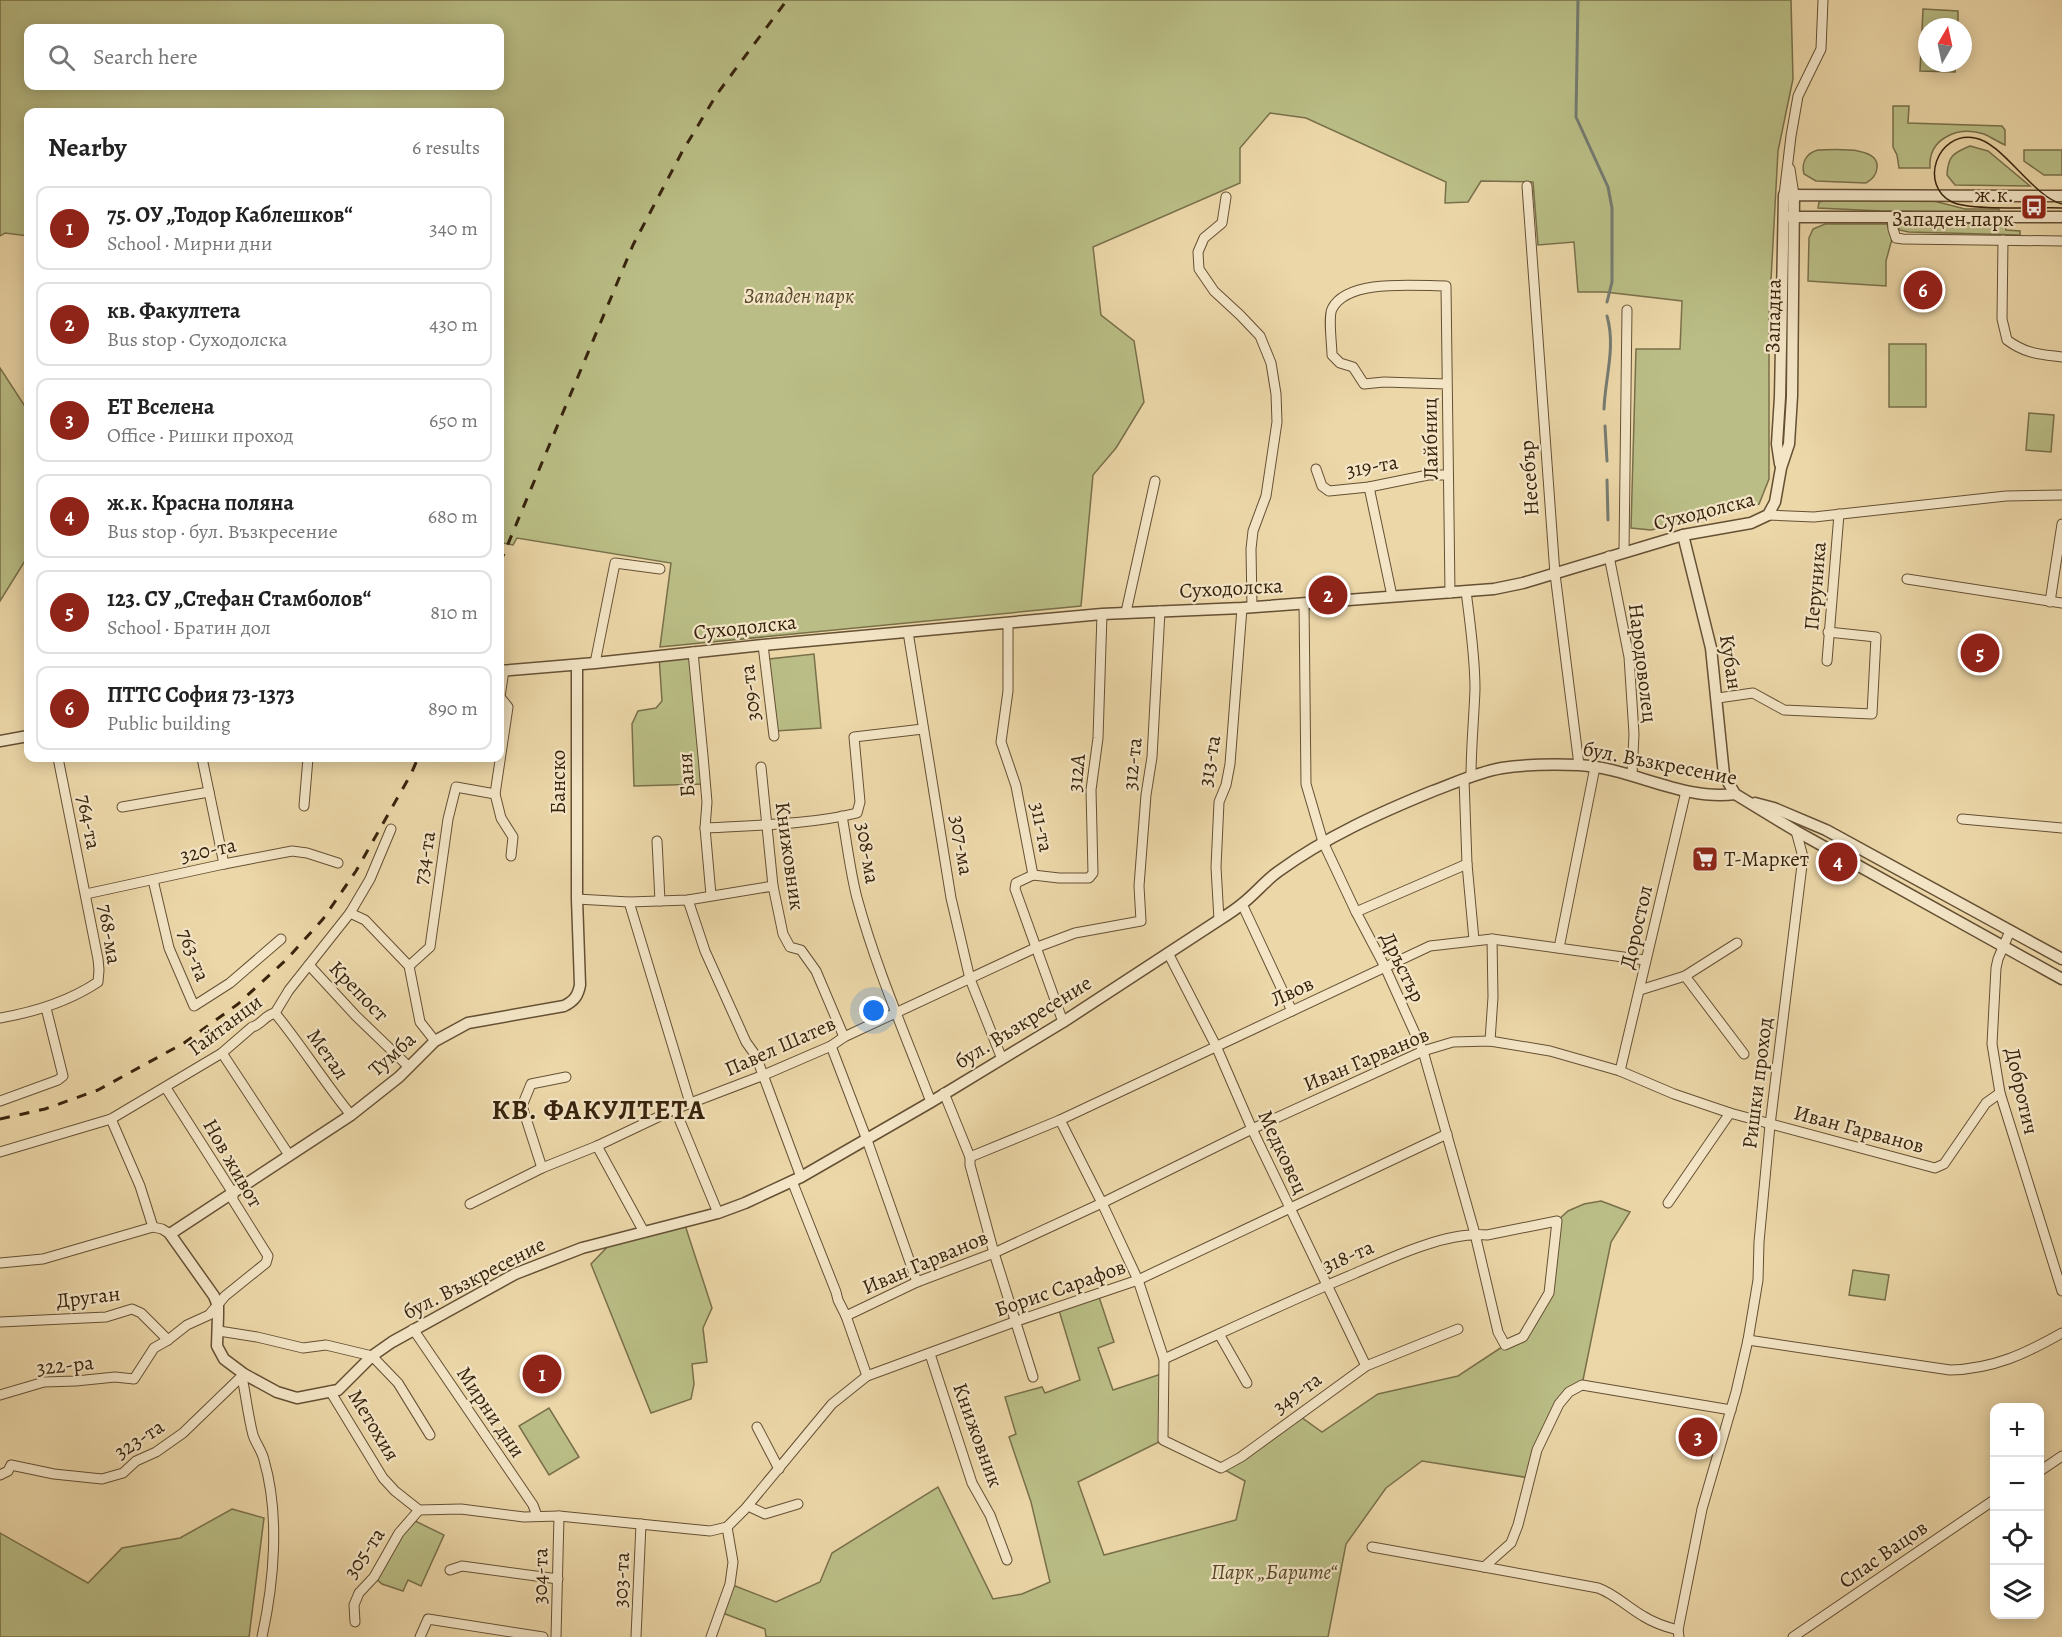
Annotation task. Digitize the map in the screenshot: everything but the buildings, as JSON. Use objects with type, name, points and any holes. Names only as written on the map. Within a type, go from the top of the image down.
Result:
[{"type":"street","name":"Западна","points":[[1768,515],[1775,502],[1781,468],[1777,444],[1789,217],[1788,164],[1798,96],[1821,49],[1823,0]]},
{"type":"street","name":"Несебър","points":[[1527,186],[1554,574],[1579,765]]},
{"type":"street","points":[[1789,195],[2062,195]]},
{"type":"street","name":"313-та","points":[[1219,920],[1216,867],[1219,802],[1226,785],[1230,764],[1253,531],[1266,496],[1277,422],[1276,394],[1271,363],[1260,336],[1214,291],[1199,269],[1198,252],[1204,238],[1222,223],[1226,197]]},
{"type":"street","points":[[1789,217],[2062,217]]},
{"type":"street","points":[[1892,217],[1896,238],[2062,241]]},
{"type":"street","points":[[2003,240],[2002,319],[2007,340],[2020,350],[2062,357]]},
{"type":"street","name":"Лайбниц","points":[[1447,384],[1384,382],[1364,384],[1353,367],[1340,363],[1332,355],[1331,310],[1341,297],[1374,286],[1446,286],[1450,592]]},
{"type":"street","points":[[1624,552],[1627,310]]},
{"type":"street","name":"319-та","points":[[1316,469],[1322,486],[1329,491],[1369,487],[1428,475],[1448,475]]},
{"type":"street","points":[[1126,612],[1155,481]]},
{"type":"street","points":[[1369,487],[1392,596]]},
{"type":"street","name":"Суходолска","points":[[504,670],[577,665],[763,645],[1126,612],[1247,607],[1466,591],[1523,584],[1683,535],[1751,523],[1768,515],[1814,517],[2007,496],[2062,495]]},
{"type":"street","name":"Перуника","points":[[1827,661],[1839,514]]},
{"type":"street","points":[[2050,602],[2062,524]]},
{"type":"street","name":"Кубан","points":[[1683,535],[1711,648],[1718,698],[1724,775],[1740,797]]},
{"type":"street","name":"Народоволец","points":[[1609,556],[1629,657],[1634,734],[1632,774]]},
{"type":"street","points":[[594,663],[615,563],[660,569]]},
{"type":"street","points":[[1908,579],[2062,603]]},
{"type":"street","points":[[1466,591],[1473,647],[1475,689],[1467,778],[1467,864],[1474,940]]},
{"type":"street","name":"Дръстър","points":[[1304,603],[1306,784],[1323,842],[1385,967],[1423,1051],[1475,1234],[1498,1332],[1505,1345]]},
{"type":"street","name":"312-та","points":[[1141,921],[1139,886],[1146,795],[1152,757],[1160,611]]},
{"type":"street","name":"312А","points":[[1033,875],[1089,878],[1093,873],[1091,790],[1098,738],[1102,614]]},
{"type":"street","name":"311-та","points":[[1008,623],[1008,692],[1001,742],[1016,786],[1033,875],[1016,883],[1015,889],[1063,1022]]},
{"type":"street","name":"307-ма","points":[[908,632],[951,898],[970,979],[1002,1059]]},
{"type":"street","points":[[1718,698],[1753,693],[1784,710],[1872,714],[1876,637],[1828,632]]},
{"type":"street","name":"309-та","points":[[763,645],[774,736]]},
{"type":"street","name":"Баня","points":[[693,652],[704,756],[707,802],[705,828],[711,895]]},
{"type":"street","name":"Банско","points":[[577,665],[577,899]]},
{"type":"street","points":[[504,702],[508,707],[504,734]]},
{"type":"street","name":"308-ма","points":[[923,729],[854,737],[860,802],[857,813],[842,816],[857,896],[896,1014],[931,1102]]},
{"type":"street","points":[[0,741],[24,737]]},
{"type":"street","name":"764-та","points":[[59,762],[86,894]]},
{"type":"street","points":[[203,762],[224,864]]},
{"type":"street","points":[[304,806],[308,762]]},
{"type":"street","points":[[500,762],[495,794],[501,818],[513,837],[511,856]]},
{"type":"street","name":"бул. Възкресение","points":[[330,1391],[338,1390],[372,1356],[413,1329],[515,1274],[582,1248],[718,1213],[746,1203],[796,1179],[867,1140],[1063,1022],[1219,920],[1242,904],[1277,872],[1323,842],[1393,807],[1467,778],[1500,769],[1540,764],[1595,767],[1632,774],[1686,791],[1740,797],[1774,807],[1826,830],[2062,959]]},
{"type":"street","name":"Книжовник","points":[[760,767],[773,886],[783,934],[790,947],[801,950],[816,971],[844,1037]]},
{"type":"street","points":[[1559,948],[1595,767]]},
{"type":"street","name":"734-та","points":[[409,966],[430,947],[448,819],[456,787],[495,794]]},
{"type":"street","name":"Доростол","points":[[1620,1071],[1686,791]]},
{"type":"street","points":[[122,807],[209,792]]},
{"type":"street","name":"бул. Възкресение","points":[[1740,797],[1796,831],[2062,980]]},
{"type":"street","points":[[705,828],[767,825],[842,816]]},
{"type":"street","points":[[1962,819],[2062,828]]},
{"type":"street","name":"Гайтанци","points":[[0,1152],[111,1119],[222,1053],[269,1014],[275,1013],[289,990],[350,913],[370,879],[391,830]]},
{"type":"street","name":"Ришки проход","points":[[1678,1634],[1702,1509],[1731,1410],[1748,1340],[1758,1280],[1759,1242],[1770,1125],[1803,857],[1796,831]]},
{"type":"street","points":[[657,841],[660,901]]},
{"type":"street","name":"320-та","points":[[86,894],[292,851],[307,853],[338,863]]},
{"type":"street","points":[[1356,912],[1467,864]]},
{"type":"street","name":"763-та","points":[[153,880],[169,948],[194,1006],[230,983],[280,939]]},
{"type":"street","points":[[577,899],[629,902],[688,900],[773,886]]},
{"type":"street","name":"768-ма","points":[[0,1018],[46,1008],[76,996],[98,982],[99,970],[86,894]]},
{"type":"street","name":"Тумба","points":[[170,1234],[351,1115],[409,1067],[435,1041],[468,1023],[564,1006],[573,1002],[580,985],[577,899]]},
{"type":"street","points":[[688,900],[705,951],[746,1042],[756,1056],[764,1075],[796,1179],[867,1376]]},
{"type":"street","points":[[629,902],[690,1103]]},
{"type":"street","points":[[1242,904],[1292,1011]]},
{"type":"street","points":[[350,913],[365,920],[409,966],[420,1022],[435,1041]]},
{"type":"street","name":"Павел Шатев","points":[[470,1204],[542,1168],[597,1146],[675,1109],[764,1075],[831,1046],[844,1037],[1035,948],[1075,933],[1141,921]]},
{"type":"street","name":"Добротич","points":[[2010,931],[1996,968],[1992,1044],[2000,1094],[2062,1291]]},
{"type":"street","points":[[1490,1041],[1493,997],[1492,939]]},
{"type":"street","name":"Лвов","points":[[970,1157],[1060,1120],[1430,946],[1492,939],[1645,960]]},
{"type":"street","points":[[1640,990],[1684,976],[1737,943]]},
{"type":"street","name":"Медковец","points":[[1168,953],[1216,1046],[1252,1129],[1366,1366]]},
{"type":"street","name":"Крепост","points":[[309,964],[356,1016],[409,1067]]},
{"type":"street","points":[[1684,976],[1744,1054]]},
{"type":"street","points":[[0,1101],[58,1080],[63,1076],[46,1008]]},
{"type":"street","name":"Метал","points":[[275,1013],[324,1082],[351,1115]]},
{"type":"street","name":"Иван Гарванов","points":[[846,1316],[917,1282],[994,1253],[1252,1129],[1423,1051],[1453,1042],[1490,1041],[1550,1051],[1620,1071],[1674,1094],[1770,1125],[1939,1167],[1944,1164],[1986,1103],[2000,1094]]},
{"type":"street","points":[[831,1046],[917,1282]]},
{"type":"street","points":[[222,1053],[289,1155]]},
{"type":"street","points":[[542,1168],[522,1106],[531,1084],[566,1077]]},
{"type":"street","name":"Нов живот","points":[[166,1088],[233,1193],[233,1200],[268,1256],[266,1263],[225,1296],[218,1306]]},
{"type":"street","points":[[944,1094],[970,1157],[970,1165],[994,1253],[1033,1377]]},
{"type":"street","points":[[675,1109],[718,1213]]},
{"type":"street","points":[[1668,1203],[1730,1113]]},
{"type":"street","points":[[111,1119],[140,1186],[153,1227]]},
{"type":"street","points":[[1060,1120],[1138,1280],[1164,1359]]},
{"type":"street","name":"Борис Сарафов","points":[[727,1527],[748,1506],[832,1404],[867,1376],[1014,1322],[1138,1280],[1447,1134]]},
{"type":"street","points":[[597,1146],[644,1233]]},
{"type":"street","name":"318-та","points":[[1164,1359],[1418,1246],[1557,1221],[1550,1293],[1523,1337],[1505,1345]]},
{"type":"street","points":[[0,1263],[43,1259],[153,1227],[170,1234]]},
{"type":"street","name":"Метохия","points":[[170,1234],[214,1296],[218,1306],[217,1346],[224,1359],[243,1375],[277,1392],[297,1398],[330,1391],[383,1478],[419,1510]]},
{"type":"street","points":[[168,1340],[188,1325],[209,1315],[218,1306]]},
{"type":"street","name":"Друган","points":[[0,1322],[106,1317],[132,1309],[141,1313],[168,1340]]},
{"type":"street","name":"Мирни дни","points":[[413,1329],[533,1504],[537,1516]]},
{"type":"street","name":"349-та","points":[[1164,1359],[1162,1440],[1221,1468],[1241,1457],[1352,1374],[1366,1366],[1458,1329]]},
{"type":"street","points":[[219,1331],[303,1348],[326,1345],[372,1356],[398,1383],[430,1435]]},
{"type":"street","points":[[1748,1340],[1950,1370],[1966,1370],[1998,1364],[2062,1333]]},
{"type":"street","points":[[1219,1334],[1247,1383]]},
{"type":"street","name":"322-ра","points":[[0,1395],[44,1382],[115,1377],[134,1379],[154,1348],[168,1340]]},
{"type":"street","name":"Книжовник","points":[[930,1354],[972,1483],[990,1515],[1007,1560]]},
{"type":"street","points":[[243,1375],[254,1439],[264,1459],[273,1513],[274,1532],[268,1603],[262,1637]]},
{"type":"street","name":"323-та","points":[[0,1475],[8,1471],[11,1465],[54,1474],[102,1479],[123,1473],[136,1461],[156,1452],[183,1433],[243,1375]]},
{"type":"street","points":[[1484,1567],[1511,1543],[1518,1525],[1537,1450],[1559,1404],[1569,1392],[1582,1384],[1731,1410]]},
{"type":"street","points":[[757,1427],[779,1469]]},
{"type":"street","points":[[2044,1468],[2062,1456]]},
{"type":"street","name":"Спас Вацов","points":[[1793,1637],[1990,1503]]},
{"type":"street","points":[[748,1506],[765,1514],[798,1504]]},
{"type":"street","points":[[419,1510],[461,1509],[524,1517],[559,1516],[710,1531],[727,1527],[733,1562],[730,1584],[711,1637]]},
{"type":"street","name":"305-та","points":[[355,1622],[354,1605],[359,1593],[374,1577],[399,1533],[419,1510]]},
{"type":"street","name":"304-та","points":[[556,1637],[559,1516]]},
{"type":"street","name":"303-та","points":[[636,1637],[641,1524]]},
{"type":"street","points":[[1372,1547],[1598,1588],[1611,1593],[1642,1616],[1678,1634]]},
{"type":"street","points":[[450,1570],[462,1566],[558,1579]]},
{"type":"street","points":[[420,1637],[428,1619],[543,1637]]},
{"type":"green space","name":"Западен парк","points":[[0,0],[1791,0],[1793,79],[1778,151],[1769,317],[1769,479],[1759,504],[1651,530],[1631,528],[1636,349],[1680,349],[1682,301],[1605,292],[1578,292],[1574,242],[1538,245],[1533,182],[1481,181],[1468,202],[1445,203],[1446,182],[1306,118],[1270,113],[1240,148],[1240,183],[1093,247],[1101,315],[1134,341],[1144,402],[1116,448],[1093,475],[1081,606],[660,647],[671,563],[517,538],[513,545],[504,543],[504,108],[24,108],[24,235],[5,233],[0,236]]},
{"type":"green space","points":[[1923,9],[1958,11],[1958,18],[1923,18]]},
{"type":"green space","points":[[1893,106],[1909,106],[1908,123],[2002,126],[2005,130],[2005,145],[1984,134],[1955,133],[1939,142],[1934,149],[1930,168],[1899,168],[1893,147]]},
{"type":"green space","points":[[1970,146],[1988,151],[2030,186],[1955,185],[1947,175],[1950,159]]},
{"type":"green space","points":[[1818,150],[1854,150],[1871,155],[1876,161],[1876,173],[1866,183],[1816,181],[1804,174],[1803,166],[1805,159]]},
{"type":"green space","points":[[2024,150],[2062,150],[2062,175],[2044,175],[2024,161]]},
{"type":"green space","points":[[1930,200],[1965,209],[1999,209],[1999,213],[1818,208],[1819,202],[1823,201]]},
{"type":"green space","points":[[2005,223],[2006,230],[2020,231],[2020,235],[1899,230],[1899,224]]},
{"type":"green space","points":[[1825,224],[1887,224],[1892,239],[1886,261],[1886,286],[1808,281],[1809,238],[1813,229]]},
{"type":"green space","points":[[1889,344],[1926,344],[1926,407],[1889,407]]},
{"type":"green space","points":[[0,368],[24,405],[24,562],[0,601]]},
{"type":"green space","points":[[2029,413],[2054,415],[2051,452],[2026,450]]},
{"type":"green space","points":[[693,652],[705,784],[634,786],[632,724],[638,711],[656,708],[662,701],[659,656]]},
{"type":"green space","points":[[814,654],[821,728],[776,731],[769,659]]},
{"type":"green space","name":"Парк „Барите“","points":[[1601,1201],[1630,1212],[1611,1242],[1582,1385],[1559,1404],[1530,1478],[1422,1461],[1386,1488],[1346,1544],[1328,1637],[766,1637],[765,1629],[720,1612],[730,1584],[776,1602],[820,1582],[832,1553],[938,1487],[993,1599],[1022,1594],[1050,1582],[1031,1502],[1009,1437],[1016,1434],[1005,1397],[1042,1387],[1045,1393],[1080,1380],[1058,1307],[1098,1294],[1114,1342],[1098,1348],[1113,1390],[1164,1373],[1163,1440],[1078,1482],[1104,1555],[1236,1520],[1245,1481],[1221,1468],[1298,1415],[1322,1432],[1378,1394],[1458,1376],[1505,1345],[1523,1337],[1549,1293],[1557,1221],[1568,1211],[1584,1204]]},
{"type":"green space","points":[[684,1222],[712,1308],[703,1328],[707,1362],[692,1364],[694,1384],[691,1399],[651,1413],[591,1264],[615,1239]]},
{"type":"green space","points":[[1853,1270],[1889,1275],[1885,1300],[1849,1295]]},
{"type":"green space","points":[[549,1408],[579,1457],[549,1475],[519,1426]]},
{"type":"green space","points":[[232,1509],[264,1518],[249,1637],[0,1637],[0,1533],[88,1583],[122,1548],[180,1538]]},
{"type":"green space","points":[[411,1519],[444,1535],[421,1586],[408,1580],[403,1591],[382,1584],[374,1577]]},
{"type":"waterway","points":[[1578,0],[1576,117],[1608,187],[1612,208],[1612,282],[1607,302]]},
{"type":"waterway","points":[[1604,409],[1610,351],[1607,316]]},
{"type":"waterway","points":[[1605,426],[1607,461]]},
{"type":"waterway","points":[[1607,480],[1608,520]]},
{"type":"tram line","points":[[2062,204],[2040,191],[1996,149],[1975,138],[1961,138],[1950,143],[1942,151],[1937,161],[1934,173],[1936,184],[1942,194],[1952,202],[1988,208],[2062,208]]},
{"type":"railway","points":[[504,553],[633,245],[682,152],[717,94],[787,0]]},
{"type":"railway","points":[[0,1119],[45,1109],[98,1090],[184,1043],[238,1004],[286,960],[323,919],[356,871],[416,762]]},
{"type":"place","name":"ж.к. Западен парк","points":[[2034,207]]},
{"type":"place","name":"ПТТС София 73-1373","points":[[1923,290]]},
{"type":"place","name":"кв. Факултета","points":[[1328,595]]},
{"type":"place","name":"123. СУ „Стефан Стамболов“","points":[[1980,653]]},
{"type":"place","name":"Т-Маркет","points":[[1705,859]]},
{"type":"place","name":"ж.к. Красна поляна","points":[[1838,862]]},
{"type":"place","name":"75. ОУ „Тодор Каблешков“","points":[[542,1374]]},
{"type":"place","name":"ЕТ Вселена","points":[[1698,1437]]},
{"type":"district","name":"КВ. ФАКУЛТЕТА","points":[[599,1110]]}]
